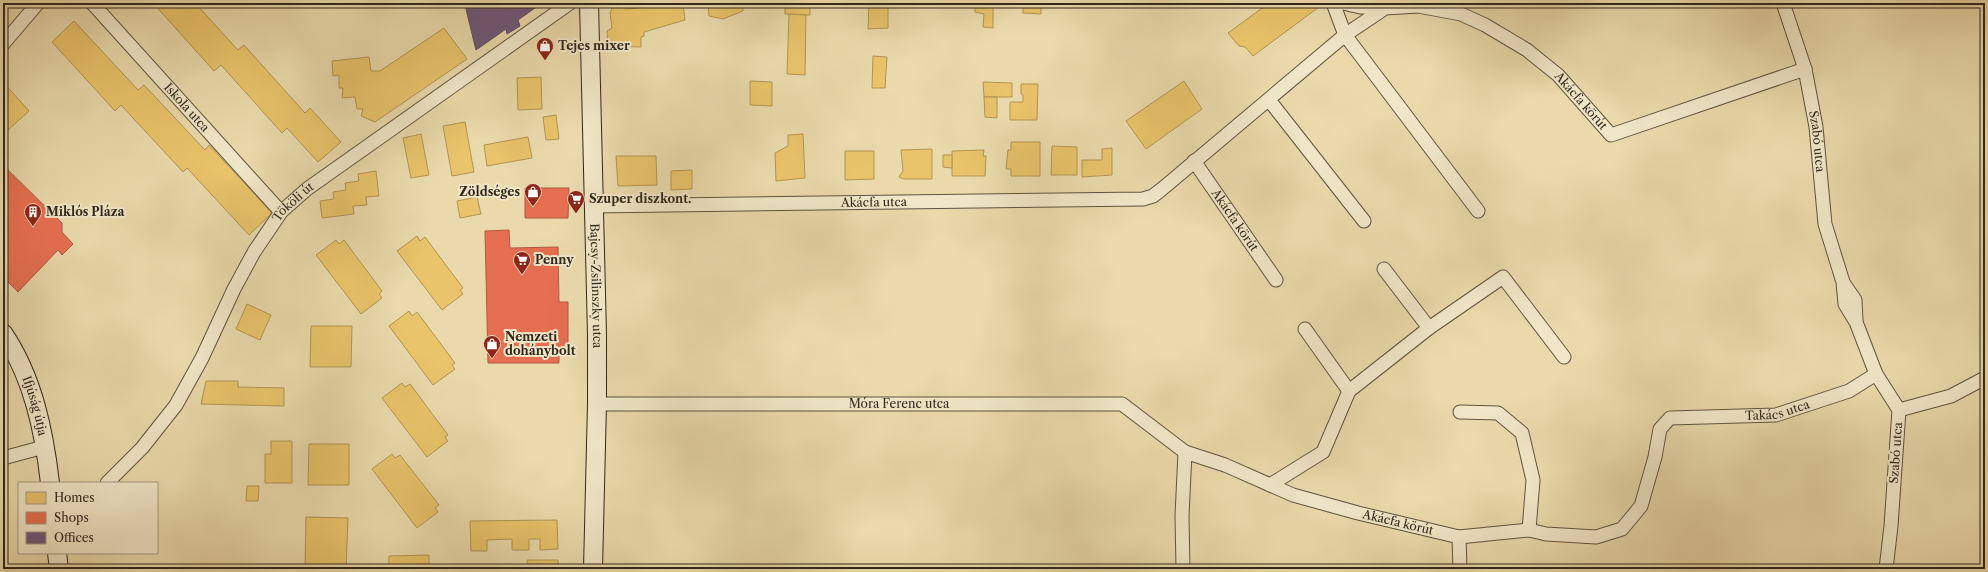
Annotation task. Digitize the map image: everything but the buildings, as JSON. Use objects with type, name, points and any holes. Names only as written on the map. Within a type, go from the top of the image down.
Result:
[{"type":"street","points":[[3,44],[38,3]]},
{"type":"street","name":"Iskola utca","points":[[92,3],[281,212]]},
{"type":"street","name":"Tököli út","points":[[108,482],[142,448],[176,405],[202,358],[251,258],[281,212],[307,189],[570,3]]},
{"type":"street","name":"Bajcsy-Zsilinszky utca","points":[[589,3],[597,404],[593,569]]},
{"type":"street","points":[[1333,3],[1345,35],[1478,211]]},
{"type":"street","name":"Akácfa körút","points":[[1343,3],[1360,7],[1385,8],[1418,6],[1461,14],[1485,25],[1527,50],[1558,75],[1602,123],[1611,136],[1805,69]]},
{"type":"street","name":"Szabó utca","points":[[1783,3],[1805,69],[1816,127],[1825,224],[1843,282],[1845,304],[1856,322],[1876,374],[1899,410],[1891,526],[1886,569]]},
{"type":"street","points":[[1194,161],[1269,100],[1345,35],[1385,8]]},
{"type":"street","points":[[1269,100],[1364,221]]},
{"type":"street","name":"Akácfa utca","points":[[594,206],[1143,199],[1153,196],[1194,161]]},
{"type":"street","name":"Akácfa körút","points":[[1194,161],[1276,280]]},
{"type":"street","points":[[1384,269],[1429,328]]},
{"type":"street","points":[[1270,485],[1323,452],[1349,391],[1429,328],[1503,277],[1564,357]]},
{"type":"street","points":[[1304,329],[1349,391]]},
{"type":"street","name":"Ifjúság útja","points":[[3,333],[20,363],[41,423],[50,482]]},
{"type":"street","name":"Takács utca","points":[[1670,418],[1776,415],[1848,391],[1876,374]]},
{"type":"street","points":[[1899,410],[1951,396],[1985,378]]},
{"type":"street","name":"Móra Ferenc utca","points":[[597,404],[1122,404],[1185,452]]},
{"type":"street","points":[[1460,412],[1498,412],[1522,433],[1533,480],[1529,530]]},
{"type":"street","name":"Akácfa körút","points":[[1185,452],[1225,465],[1293,495],[1358,513],[1459,537],[1529,530],[1546,534],[1596,537],[1622,529],[1641,506],[1655,457],[1660,429],[1670,418]]},
{"type":"street","points":[[3,458],[44,447]]},
{"type":"street","points":[[1183,569],[1182,516],[1185,452]]},
{"type":"street","points":[[1459,537],[1460,569]]},
{"type":"street","points":[[57,554],[59,569]]},
{"type":"place","name":"Tejes mixer","points":[[545,61]]},
{"type":"place","name":"Zöldséges","points":[[533,207]]},
{"type":"place","name":"Szuper diszkont.","points":[[576,214]]},
{"type":"place","name":"Miklós Pláza","points":[[33,227]]},
{"type":"place","name":"Penny","points":[[522,275]]},
{"type":"place","name":"Nemzeti dohánybolt","points":[[492,359]]}]
